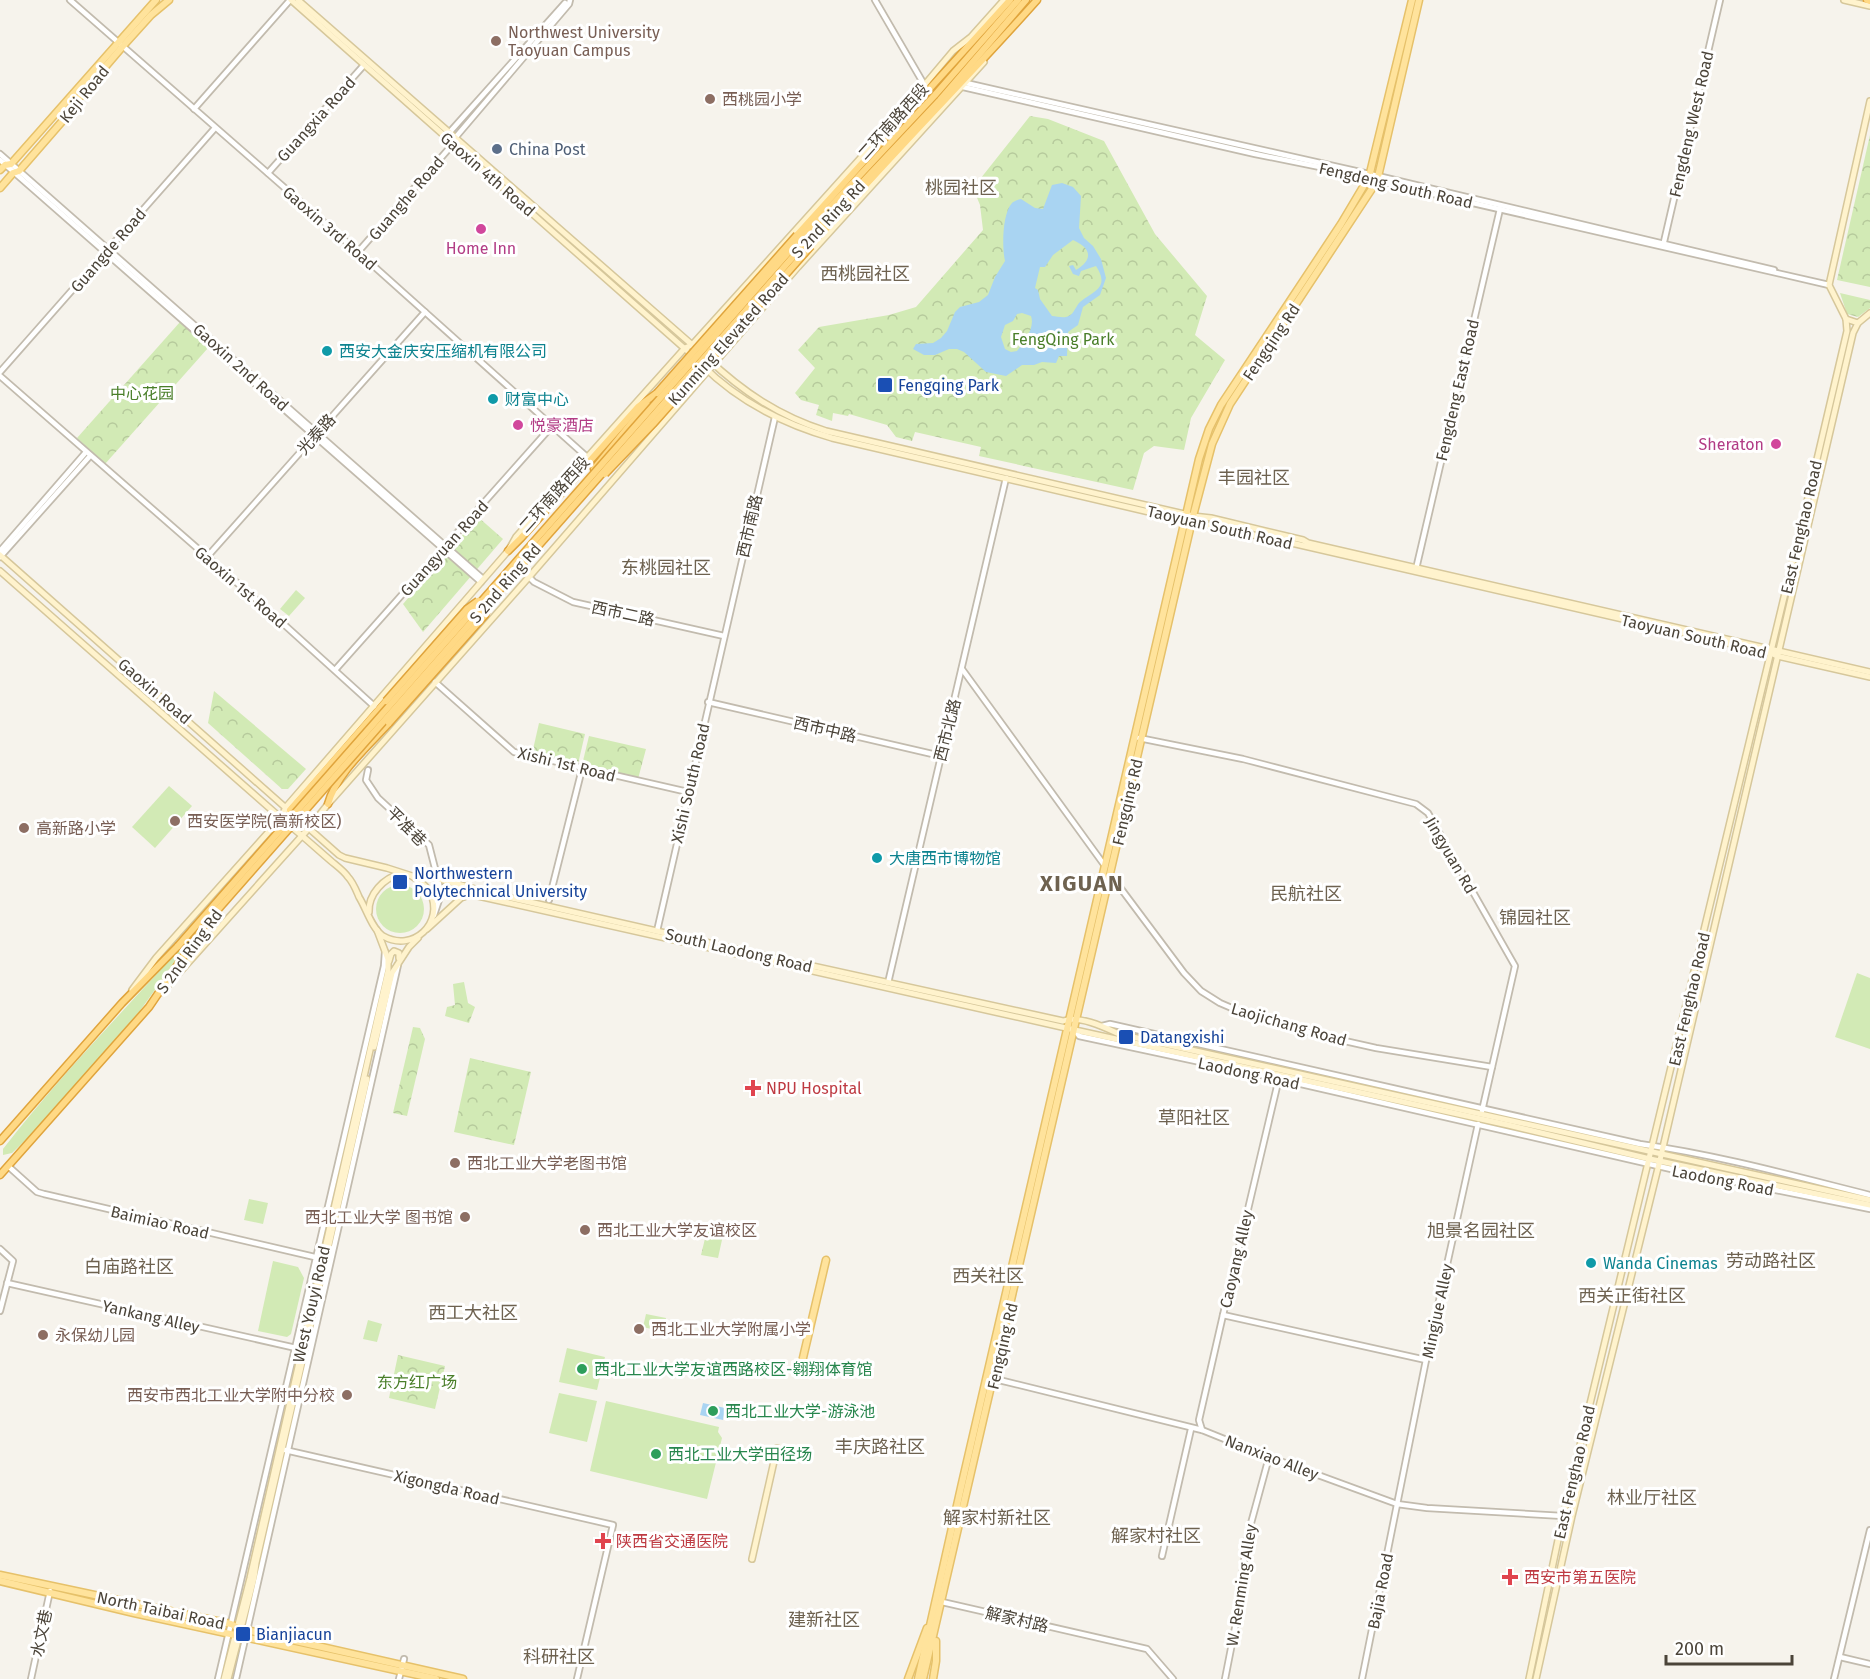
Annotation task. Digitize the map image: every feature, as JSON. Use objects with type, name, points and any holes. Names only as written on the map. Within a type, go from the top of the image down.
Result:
[{"type":"highway","name":"Kunming Elevated Road","points":[[584,488],[610,469],[653,424],[844,207],[969,77],[1038,0]]},
{"type":"highway","name":"Kunming Elevated Road","points":[[657,393],[839,187],[951,67],[1008,1]]},
{"type":"highway","name":"S 2nd Ring Rd","points":[[0,1175],[149,1007],[206,923],[801,238],[1023,1]]},
{"type":"highway","points":[[584,488],[657,393]]},
{"type":"highway","points":[[508,551],[638,407],[657,393]]},
{"type":"highway","name":"S 2nd Ring Rd","points":[[0,1141],[122,1003],[178,946],[489,597]]},
{"type":"highway","points":[[288,808],[467,609],[489,597]]},
{"type":"highway","points":[[328,804],[332,790],[340,778],[485,615],[489,597]]},
{"type":"main road","name":"Keji Road","points":[[0,188],[65,118],[156,0]]},
{"type":"main road","name":"Keji Road","points":[[4,165],[121,44],[169,0]]},
{"type":"main road","name":"Gaoxin 4th Road","points":[[290,0],[692,345]]},
{"type":"main road","name":"Gaoxin 4th Road","points":[[298,0],[449,133],[454,141],[686,348]]},
{"type":"main road","name":"二环南路西段","points":[[149,1007],[309,828],[817,245],[965,85],[1038,0]]},
{"type":"main road","name":"Fengqing Rd","points":[[918,1679],[985,1382],[1071,1029],[1077,1021],[1199,459],[1214,419],[1370,176],[1412,0]]},
{"type":"main road","name":"Fengqing Rd","points":[[1188,518],[1212,444],[1230,404],[1378,178],[1419,0]]},
{"type":"main road","points":[[1844,0],[1870,6]]},
{"type":"main road","name":"二环南路西段","points":[[122,1003],[156,958],[281,818],[508,551],[516,537],[686,348],[692,345],[775,255],[925,86],[953,51],[1008,1]]},
{"type":"main road","points":[[1870,101],[1829,284],[1846,319],[1858,323],[1870,313]]},
{"type":"main road","name":"East Fenghao Road","points":[[1814,486],[1847,331],[1846,319]]},
{"type":"main road","name":"East Fenghao Road","points":[[1536,1679],[1572,1516],[1660,1157],[1814,486],[1853,333],[1858,323]]},
{"type":"main road","name":"Taoyuan South Road","points":[[692,345],[765,404],[794,420],[826,431],[1188,518]]},
{"type":"main road","name":"Taoyuan South Road","points":[[686,348],[708,371],[745,399],[775,417],[832,438],[1775,652]]},
{"type":"main road","name":"Gaoxin Road","points":[[0,555],[345,858],[402,874]]},
{"type":"main road","name":"Gaoxin Road","points":[[0,571],[348,877],[370,916]]},
{"type":"main road","points":[[1775,652],[1870,672]]},
{"type":"main road","points":[[1775,652],[1870,677]]},
{"type":"main road","name":"East Fenghao Road","points":[[1529,1679],[1563,1516],[1775,652]]},
{"type":"main road","name":"Fengqing Rd","points":[[923,1679],[993,1384],[1071,1029],[1070,1019],[1105,866],[1138,738]]},
{"type":"main road","points":[[402,874],[387,879],[375,892],[369,907],[376,930],[386,937],[397,940],[418,938],[463,897]]},
{"type":"main road","name":"South Laodong Road","points":[[402,874],[425,875],[657,931],[888,983],[1063,1021],[1070,1019],[1077,1021]]},
{"type":"main road","points":[[412,876],[425,885],[430,892],[433,909],[429,926]]},
{"type":"main road","points":[[463,897],[456,895],[457,889],[472,887]]},
{"type":"main road","name":"South Laodong Road","points":[[463,897],[478,896],[1071,1029]]},
{"type":"main road","name":"West Youyi Road","points":[[239,1632],[319,1258],[389,965],[384,946],[376,930]]},
{"type":"main road","name":"West Youyi Road","points":[[226,1679],[285,1450],[392,973],[418,938]]},
{"type":"main road","points":[[389,965],[391,954],[394,951],[400,954],[398,963]]},
{"type":"main road","name":"Laodong Road","points":[[1077,1021],[1102,1026],[1119,1034],[1280,1074]]},
{"type":"main road","name":"Laodong Road","points":[[1071,1029],[1480,1116],[1870,1207]]},
{"type":"main road","name":"Laodong Road","points":[[1660,1157],[1870,1200]]},
{"type":"main road","points":[[808,1373],[802,1362],[826,1260]]},
{"type":"main road","points":[[752,1559],[777,1448]]},
{"type":"main road","name":"North Taibai Road","points":[[0,1575],[50,1590],[462,1679]]},
{"type":"main road","name":"North Taibai Road","points":[[0,1581],[159,1607],[231,1624],[239,1632]]},
{"type":"main road","points":[[908,1679],[934,1608]]},
{"type":"main road","points":[[933,1679],[939,1615]]},
{"type":"main road","name":"North Taibai Road","points":[[402,1665],[436,1679]]},
{"type":"street","name":"Gaoxin 3rd Road","points":[[70,0],[358,252],[587,457]]},
{"type":"street","points":[[194,109],[290,0]]},
{"type":"street","points":[[449,133],[568,0]]},
{"type":"street","name":"Guanghe Road","points":[[358,252],[566,8],[568,0]]},
{"type":"street","points":[[875,0],[925,86]]},
{"type":"street","name":"Fengdeng West Road","points":[[1663,245],[1720,0]]},
{"type":"street","name":"Guangxia Road","points":[[268,173],[364,65]]},
{"type":"street","name":"Fengdeng South Road","points":[[965,85],[1663,245]]},
{"type":"street","name":"Guangde Road","points":[[0,374],[215,128]]},
{"type":"street","name":"Gaoxin 2nd Road","points":[[0,154],[4,165],[16,172],[482,581]]},
{"type":"street","name":"Fengdeng South Road","points":[[1378,178],[1829,284]]},
{"type":"street","name":"Fengdeng East Road","points":[[1416,570],[1500,209]]},
{"type":"street","name":"光泰路","points":[[207,557],[425,312]]},
{"type":"street","name":"Gaoxin 1st Road","points":[[0,374],[375,706]]},
{"type":"street","name":"西市南路","points":[[724,636],[775,417]]},
{"type":"street","name":"Guangyuan Road","points":[[335,670],[552,426]]},
{"type":"street","points":[[0,555],[88,454]]},
{"type":"street","name":"西市北路","points":[[888,983],[1006,478]]},
{"type":"street","name":"西市二路","points":[[529,577],[573,602],[724,636]]},
{"type":"street","name":"Xishi South Road","points":[[657,931],[724,636]]},
{"type":"street","points":[[962,669],[1105,866]]},
{"type":"street","name":"Xishi 1st Road","points":[[435,682],[514,752],[688,792]]},
{"type":"street","name":"西市中路","points":[[708,702],[941,756]]},
{"type":"street","name":"Jingyuan Rd","points":[[1138,738],[1243,759],[1416,804],[1428,813],[1515,966],[1480,1116]]},
{"type":"street","points":[[549,900],[582,768]]},
{"type":"street","name":"平准巷","points":[[368,770],[366,780],[375,795],[427,842],[438,879],[440,897],[429,926]]},
{"type":"street","name":"Laojichang Road","points":[[1110,874],[1184,973],[1201,991],[1221,1003],[1241,1012],[1318,1035],[1376,1048],[1492,1067]]},
{"type":"street","points":[[231,1624],[319,1258],[384,966],[384,946]]},
{"type":"street","name":"Laodong Road","points":[[1102,1026],[1110,1024],[1480,1116]]},
{"type":"street","name":"Laodong Road","points":[[1280,1074],[1660,1157],[1738,1162],[1870,1195]]},
{"type":"street","name":"Caoyang Alley","points":[[1280,1074],[1223,1315],[1426,1360]]},
{"type":"street","name":"Mingjue Alley","points":[[1397,1504],[1480,1116]]},
{"type":"street","name":"Baimiao Road","points":[[8,1166],[37,1192],[319,1258]]},
{"type":"street","points":[[0,1249],[13,1261],[0,1311]]},
{"type":"street","name":"Yankang Alley","points":[[7,1283],[296,1348]]},
{"type":"street","points":[[1202,1430],[1199,1420],[1223,1315]]},
{"type":"street","name":"Nanxiao Alley","points":[[985,1382],[993,1384],[999,1380],[1202,1430],[1397,1504],[1427,1508],[1563,1516]]},
{"type":"street","points":[[1162,1556],[1191,1429]]},
{"type":"street","name":"Xigongda Road","points":[[285,1450],[613,1525],[577,1679]]},
{"type":"street","name":"W. Renming Alley","points":[[1225,1679],[1236,1623],[1247,1538],[1269,1457]]},
{"type":"street","name":"Bajia Road","points":[[1362,1679],[1397,1504]]},
{"type":"street","points":[[1834,1679],[1870,1530]]},
{"type":"street","name":"水文巷","points":[[31,1679],[50,1590]]},
{"type":"street","name":"解家村路","points":[[942,1602],[1147,1649],[1173,1679]]},
{"type":"street","points":[[218,1679],[239,1632]]},
{"type":"street","points":[[236,1679],[239,1632]]},
{"type":"street","points":[[1840,1657],[1870,1664]]},
{"type":"street","points":[[399,1679],[402,1665]]},
{"type":"green space","name":"FengQing Park","points":[[1030,116],[1048,119],[1104,141],[1155,234],[1207,296],[1195,335],[1225,360],[1191,418],[1184,450],[1154,446],[1144,453],[1133,490],[979,456],[981,447],[915,432],[912,441],[896,437],[887,425],[849,414],[848,416],[833,413],[832,421],[816,415],[819,405],[801,400],[795,393],[815,368],[798,350],[819,327],[889,315],[916,307],[983,230],[980,205],[973,188]]},
{"type":"green space","points":[[1870,135],[1870,287],[1837,280]]},
{"type":"green space","points":[[1840,293],[1870,300],[1870,308],[1858,317],[1847,314]]},
{"type":"green space","name":"中心花园","points":[[180,322],[208,348],[105,464],[77,438]]},
{"type":"green space","points":[[478,517],[503,539],[423,632],[403,604]]},
{"type":"green space","points":[[296,590],[305,598],[289,616],[280,609]]},
{"type":"green space","points":[[214,691],[306,769],[288,789],[282,789],[208,723]]},
{"type":"green space","points":[[539,723],[585,734],[578,764],[532,754]]},
{"type":"green space","points":[[589,736],[646,749],[638,779],[582,765]]},
{"type":"green space","points":[[169,786],[192,806],[155,848],[132,827]]},
{"type":"green space","points":[[395,885],[405,885],[417,892],[424,904],[424,914],[417,926],[405,933],[395,933],[380,922],[376,914],[376,904],[387,889]]},
{"type":"green space","points":[[191,936],[192,938],[139,1012],[33,1133],[12,1153],[3,1155],[3,1149],[48,1094]]},
{"type":"green space","points":[[1857,973],[1870,978],[1870,1049],[1835,1037]]},
{"type":"green space","points":[[464,982],[468,1003],[475,1007],[469,1023],[445,1016],[447,1007],[455,1005],[453,984]]},
{"type":"green space","points":[[413,1027],[420,1028],[425,1039],[407,1116],[393,1113]]},
{"type":"green space","points":[[470,1058],[531,1072],[514,1145],[454,1132]]},
{"type":"green space","points":[[249,1199],[268,1203],[263,1224],[244,1220]]},
{"type":"green space","points":[[709,1222],[725,1226],[718,1258],[701,1255]]},
{"type":"green space","points":[[273,1261],[298,1267],[304,1278],[291,1334],[287,1337],[258,1331]]},
{"type":"green space","points":[[646,1314],[666,1318],[664,1332],[643,1327]]},
{"type":"green space","points":[[368,1320],[382,1324],[377,1342],[363,1339]]},
{"type":"green space","name":"西北工业大学友谊西路校区-翱翔体育馆","points":[[567,1348],[605,1357],[597,1390],[559,1382]]},
{"type":"green space","name":"东方红广场","points":[[398,1355],[445,1366],[435,1409],[389,1398]]},
{"type":"green space","points":[[559,1393],[597,1401],[587,1442],[549,1433]]},
{"type":"green space","name":"西北工业大学田径场","points":[[606,1401],[719,1427],[718,1432],[722,1438],[707,1499],[590,1471]]},
{"type":"water","points":[[1062,183],[1073,187],[1081,196],[1079,228],[1101,259],[1106,278],[1100,295],[1083,307],[1078,325],[1068,332],[1067,356],[1059,356],[1056,363],[1042,362],[1022,365],[1006,376],[986,372],[964,352],[957,349],[949,349],[935,355],[924,355],[913,349],[916,344],[933,343],[941,338],[960,307],[979,302],[988,295],[1005,261],[1004,231],[1009,208],[1021,199],[1035,208],[1043,209],[1052,185]],"holes":[[[1073,240],[1084,247],[1088,254],[1086,262],[1076,270],[1073,265],[1069,266],[1073,274],[1079,276],[1081,271],[1096,266],[1102,280],[1101,285],[1079,303],[1070,315],[1052,316],[1035,288],[1040,267],[1045,267],[1053,255]],[[1017,314],[1031,316],[1032,325],[1017,351],[1011,352],[1005,349],[1001,337],[1005,325],[1013,321]]]},
{"type":"water","name":"西北工业大学-游泳池","points":[[703,1403],[725,1408],[723,1420],[700,1415]]},
{"type":"place","name":"Northwest University Taoyuan Campus","points":[[496,41]]},
{"type":"place","name":"西桃园小学","points":[[710,99]]},
{"type":"place","name":"China Post","points":[[497,149]]},
{"type":"place","name":"Home Inn","points":[[481,229]]},
{"type":"place","name":"西安大金庆安压缩机有限公司","points":[[327,351]]},
{"type":"place","name":"Fengqing Park","points":[[885,385]]},
{"type":"place","name":"财富中心","points":[[493,399]]},
{"type":"place","name":"悦豪酒店","points":[[518,425]]},
{"type":"place","name":"Sheraton","points":[[1776,444]]},
{"type":"place","name":"西安医学院(高新校区)","points":[[175,821]]},
{"type":"place","name":"高新路小学","points":[[24,828]]},
{"type":"place","name":"大唐西市博物馆","points":[[877,858]]},
{"type":"place","name":"Northwestern Polytechnical University","points":[[400,882]]},
{"type":"place","name":"Datangxishi","points":[[1126,1037]]},
{"type":"place","name":"NPU Hospital","points":[[753,1088]]},
{"type":"place","name":"西北工业大学老图书馆","points":[[455,1163]]},
{"type":"place","name":"西北工业大学 图书馆","points":[[465,1217]]},
{"type":"place","name":"西北工业大学友谊校区","points":[[585,1230]]},
{"type":"place","name":"Wanda Cinemas","points":[[1591,1263]]},
{"type":"place","name":"西北工业大学附属小学","points":[[639,1329]]},
{"type":"place","name":"永保幼儿园","points":[[43,1335]]},
{"type":"place","name":"西北工业大学友谊西路校区-翱翔体育馆","points":[[582,1369]]},
{"type":"place","name":"西安市西北工业大学附中分校","points":[[347,1395]]},
{"type":"place","name":"西北工业大学-游泳池","points":[[713,1411]]},
{"type":"place","name":"西北工业大学田径场","points":[[656,1454]]},
{"type":"place","name":"陕西省交通医院","points":[[603,1541]]},
{"type":"place","name":"西安市第五医院","points":[[1510,1577]]},
{"type":"place","name":"Bianjiacun","points":[[243,1634]]},
{"type":"district","name":"桃园社区","points":[[961,188]]},
{"type":"district","name":"西桃园社区","points":[[865,274]]},
{"type":"district","name":"丰园社区","points":[[1254,478]]},
{"type":"district","name":"东桃园社区","points":[[666,568]]},
{"type":"district","name":"XIGUAN","points":[[1082,883]]},
{"type":"district","name":"民航社区","points":[[1306,894]]},
{"type":"district","name":"锦园社区","points":[[1535,918]]},
{"type":"district","name":"草阳社区","points":[[1194,1118]]},
{"type":"district","name":"旭景名园社区","points":[[1481,1231]]},
{"type":"district","name":"劳动路社区","points":[[1771,1261]]},
{"type":"district","name":"白庙路社区","points":[[129,1267]]},
{"type":"district","name":"西关社区","points":[[988,1276]]},
{"type":"district","name":"西关正街社区","points":[[1632,1296]]},
{"type":"district","name":"西工大社区","points":[[473,1313]]},
{"type":"district","name":"丰庆路社区","points":[[880,1447]]},
{"type":"district","name":"林业厅社区","points":[[1652,1498]]},
{"type":"district","name":"解家村新社区","points":[[997,1518]]},
{"type":"district","name":"解家村社区","points":[[1156,1536]]},
{"type":"district","name":"建新社区","points":[[824,1620]]},
{"type":"district","name":"科研社区","points":[[559,1657]]}]
